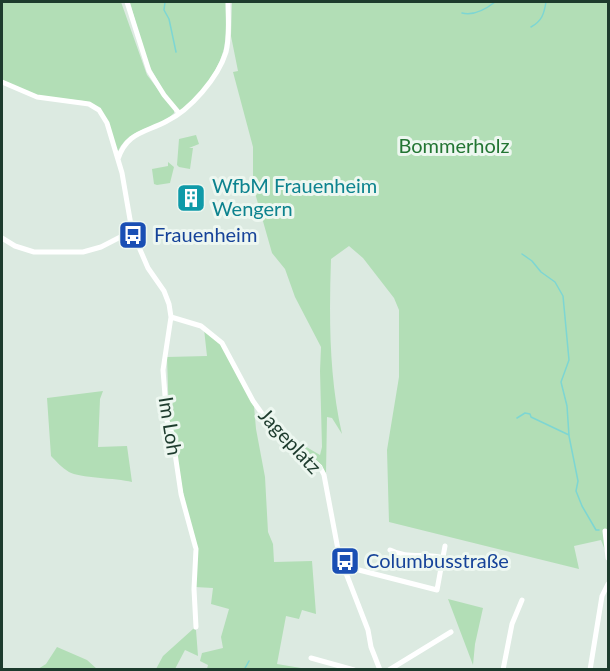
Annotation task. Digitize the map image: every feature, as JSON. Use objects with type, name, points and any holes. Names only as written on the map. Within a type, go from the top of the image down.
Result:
[{"type":"street","points":[[128,2],[149,71],[179,113]]},
{"type":"street","points":[[118,159],[130,138],[167,122],[195,101],[225,56],[228,2]]},
{"type":"street","name":"Im Loh","points":[[2,82],[37,97],[83,102],[94,106],[107,123],[118,159],[132,231],[148,268],[164,291],[169,304],[171,317],[163,370],[167,418],[196,549],[194,589],[196,627]]},
{"type":"street","points":[[2,238],[15,246],[34,252],[83,252],[100,247],[132,231]]},
{"type":"street","name":"Jageplatz","points":[[171,317],[201,326],[222,343],[253,401],[268,422],[320,467],[324,475],[339,555],[346,569],[379,669]]},
{"type":"street","points":[[605,531],[609,558]]},
{"type":"street","points":[[346,569],[355,569],[435,590],[438,588],[446,546]]},
{"type":"street","points":[[390,550],[402,555],[444,558]]},
{"type":"street","points":[[590,669],[602,596],[609,584]]},
{"type":"street","points":[[503,669],[512,624],[522,600]]},
{"type":"street","points":[[389,669],[451,632]]},
{"type":"street","points":[[311,658],[354,669]]},
{"type":"green space","points":[[2,2],[121,2],[147,75],[174,113],[160,123],[137,132],[123,143],[118,151],[115,148],[109,124],[90,103],[38,96],[2,80]]},
{"type":"green space","points":[[130,2],[226,2],[226,37],[221,57],[207,83],[179,112],[164,92],[146,60]]},
{"type":"green space","name":"Bommerholz","points":[[232,2],[608,2],[608,558],[601,540],[574,546],[579,569],[389,522],[387,450],[399,377],[399,310],[394,298],[363,258],[349,246],[331,259],[331,347],[342,434],[332,418],[327,417],[326,473],[319,463],[286,435],[320,455],[322,447],[321,347],[295,297],[285,269],[272,253],[253,186],[253,147],[233,72],[238,71],[231,36]]},
{"type":"green space","points":[[196,135],[199,144],[189,148],[193,148],[190,169],[179,167],[177,165],[179,139]]},
{"type":"green space","points":[[168,162],[174,167],[170,183],[154,184],[152,169],[168,166]]},
{"type":"green space","points":[[204,329],[220,343],[254,406],[265,477],[268,532],[273,544],[274,562],[312,561],[316,614],[302,610],[299,619],[286,616],[277,664],[307,669],[207,669],[208,665],[200,661],[202,653],[223,648],[221,637],[229,609],[211,604],[213,588],[195,587],[197,567],[169,418],[167,357],[207,356]]},
{"type":"green space","points":[[103,391],[100,399],[98,447],[127,446],[132,482],[74,474],[64,469],[51,456],[47,398]]},
{"type":"green space","points":[[448,599],[483,608],[473,665]]},
{"type":"green space","points":[[193,629],[196,630],[198,656],[185,650],[175,669],[156,669],[163,656]]},
{"type":"green space","points":[[57,647],[87,660],[97,669],[38,669],[46,664]]},
{"type":"waterway","points":[[165,2],[164,10],[169,19],[176,52]]},
{"type":"waterway","points":[[462,13],[471,14],[495,2]]},
{"type":"waterway","points":[[531,27],[542,17],[546,2]]},
{"type":"waterway","points":[[522,254],[555,282],[563,296],[569,360],[561,382],[567,406],[569,436],[578,481],[576,491],[596,530],[599,530]]},
{"type":"waterway","points":[[517,418],[525,413],[530,414],[531,417],[569,435]]},
{"type":"waterway","points":[[244,670],[249,661]]},
{"type":"place","name":"WfbM Frauenheim Wengern","points":[[191,198]]},
{"type":"place","name":"Frauenheim","points":[[133,235]]},
{"type":"place","name":"Columbusstraße","points":[[345,561]]}]
